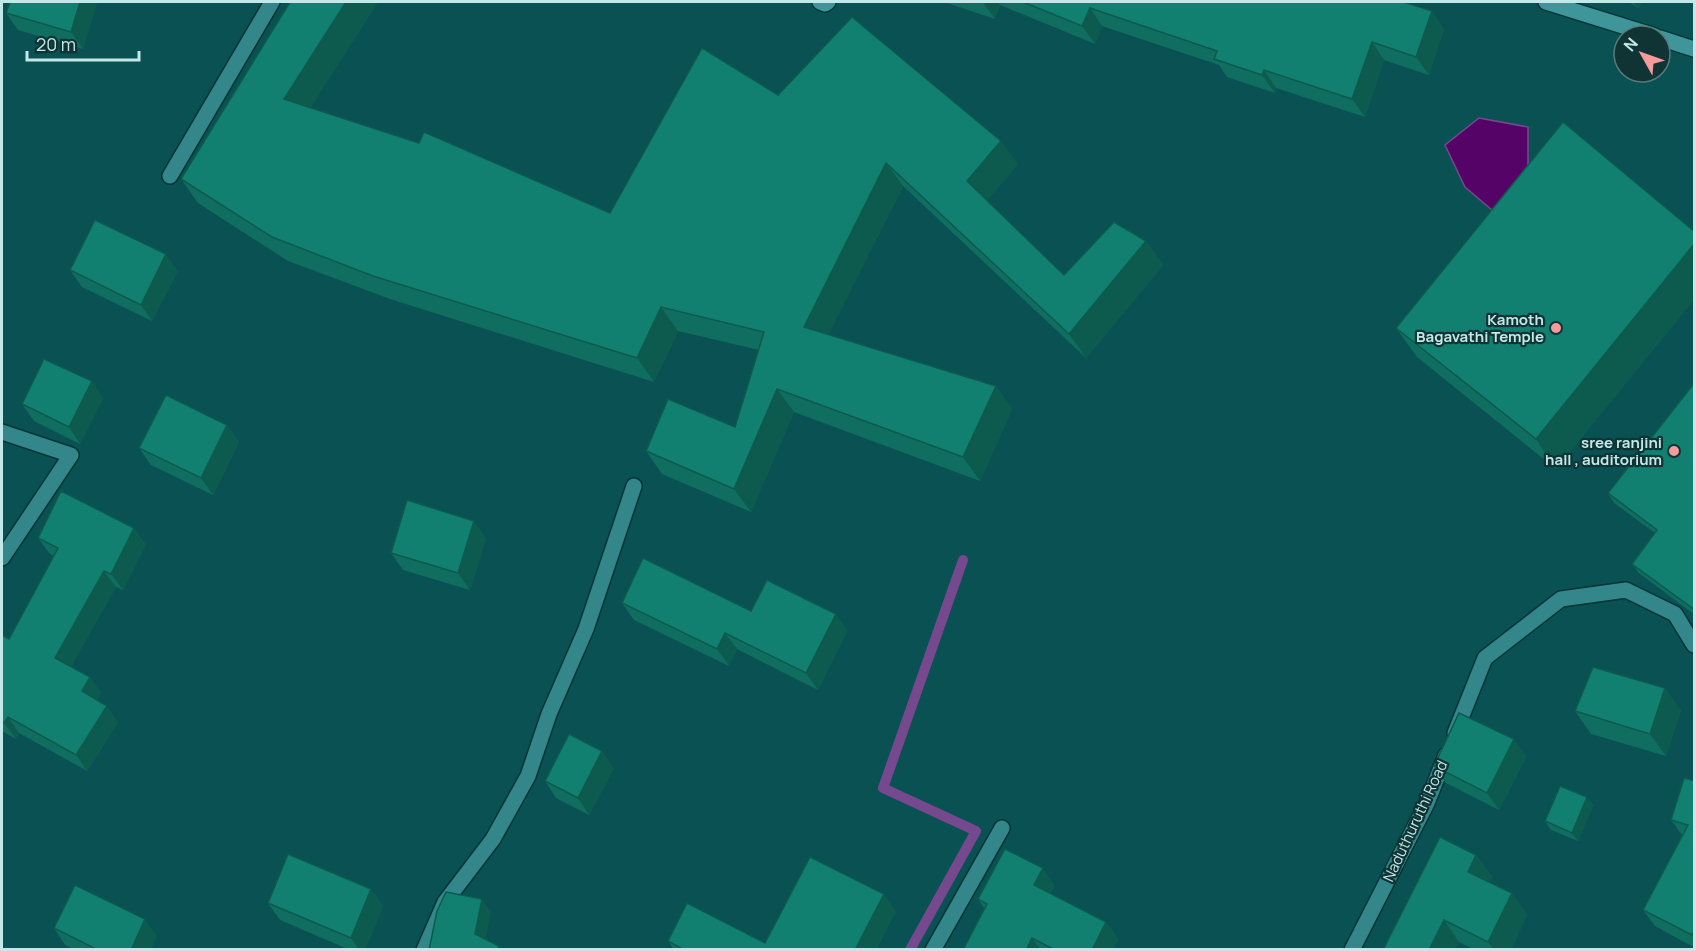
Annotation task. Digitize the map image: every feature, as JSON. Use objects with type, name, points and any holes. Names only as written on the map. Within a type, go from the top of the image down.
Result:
[{"type":"main road","points":[[820,2],[825,4],[828,2]]},
{"type":"main road","points":[[1546,2],[1617,24]]},
{"type":"main road","points":[[1672,41],[1695,48]]},
{"type":"street","points":[[170,176],[272,2]]},
{"type":"street","points":[[2,432],[71,455],[2,558]]},
{"type":"street","points":[[424,950],[445,902],[493,839],[528,776],[549,714],[586,629],[634,486]]},
{"type":"street","name":"Naduthuruthi Road","points":[[1352,950],[1427,803],[1485,658],[1561,599],[1626,590],[1675,614],[1695,645]]},
{"type":"street","points":[[933,950],[1002,828]]},
{"type":"shaded area","points":[[1479,118],[1528,127],[1528,174],[1492,210],[1465,187],[1445,145]]},
{"type":"building","points":[[10,2],[80,2],[71,32],[6,13]]},
{"type":"building","points":[[290,2],[346,2],[284,99],[419,143],[424,132],[610,213],[702,48],[778,95],[852,17],[1001,141],[967,181],[1064,275],[1114,222],[1146,241],[1069,334],[886,163],[804,327],[996,386],[963,457],[777,389],[734,489],[646,451],[668,399],[735,427],[764,332],[661,307],[637,358],[373,276],[272,237],[181,179]]},
{"type":"building","points":[[1023,2],[1404,2],[1432,11],[1416,57],[1372,42],[1352,99],[1264,70],[1262,75],[1214,59],[1217,51],[1090,8],[1082,26]]},
{"type":"building","name":"Kamoth Bagavathi Temple","points":[[1563,122],[1695,232],[1695,243],[1536,439],[1396,328]]},
{"type":"building","points":[[95,220],[166,254],[141,305],[70,270]]},
{"type":"building","points":[[44,359],[92,381],[69,427],[22,404]]},
{"type":"building","name":"sree ranjini hall , auditorium","points":[[1695,382],[1695,610],[1632,564],[1657,530],[1608,493]]},
{"type":"building","points":[[166,395],[227,425],[201,478],[139,448]]},
{"type":"building","points":[[61,491],[134,528],[111,574],[104,571],[55,658],[90,677],[82,691],[107,706],[76,755],[8,717],[4,723],[2,721],[2,635],[9,639],[58,548],[38,538]]},
{"type":"building","points":[[407,500],[474,521],[458,573],[391,553]]},
{"type":"building","points":[[643,558],[751,611],[767,580],[836,614],[806,673],[725,633],[717,649],[622,603]]},
{"type":"building","points":[[1593,667],[1665,688],[1650,734],[1575,711]]},
{"type":"building","points":[[1459,713],[1514,739],[1487,793],[1434,766]]},
{"type":"building","points":[[569,734],[602,751],[578,798],[545,781]]},
{"type":"building","points":[[1684,778],[1695,781],[1695,930],[1692,935],[1643,910],[1688,825],[1671,820]]},
{"type":"building","points":[[1560,786],[1587,797],[1572,833],[1545,821]]},
{"type":"building","points":[[1440,837],[1476,855],[1468,872],[1512,893],[1488,942],[1444,920],[1429,950],[1383,950]]},
{"type":"building","points":[[1005,849],[1043,868],[1034,885],[1106,922],[1092,950],[1055,950],[1032,938],[1026,950],[963,950],[987,904],[978,899]]},
{"type":"building","points":[[288,854],[371,889],[351,938],[268,903]]},
{"type":"building","points":[[810,857],[884,894],[855,950],[680,950],[681,948],[668,941],[687,903],[765,943]]},
{"type":"building","points":[[75,885],[145,919],[131,950],[98,950],[54,928]]},
{"type":"building","points":[[446,892],[482,899],[475,934],[499,946],[497,950],[429,950],[437,911]]},
{"type":"waterway","points":[[910,950],[976,831],[883,788],[963,560]]},
{"type":"place","name":"Kamoth Bagavathi Temple","points":[[1556,328]]},
{"type":"place","name":"sree ranjini hall , auditorium","points":[[1674,451]]}]
